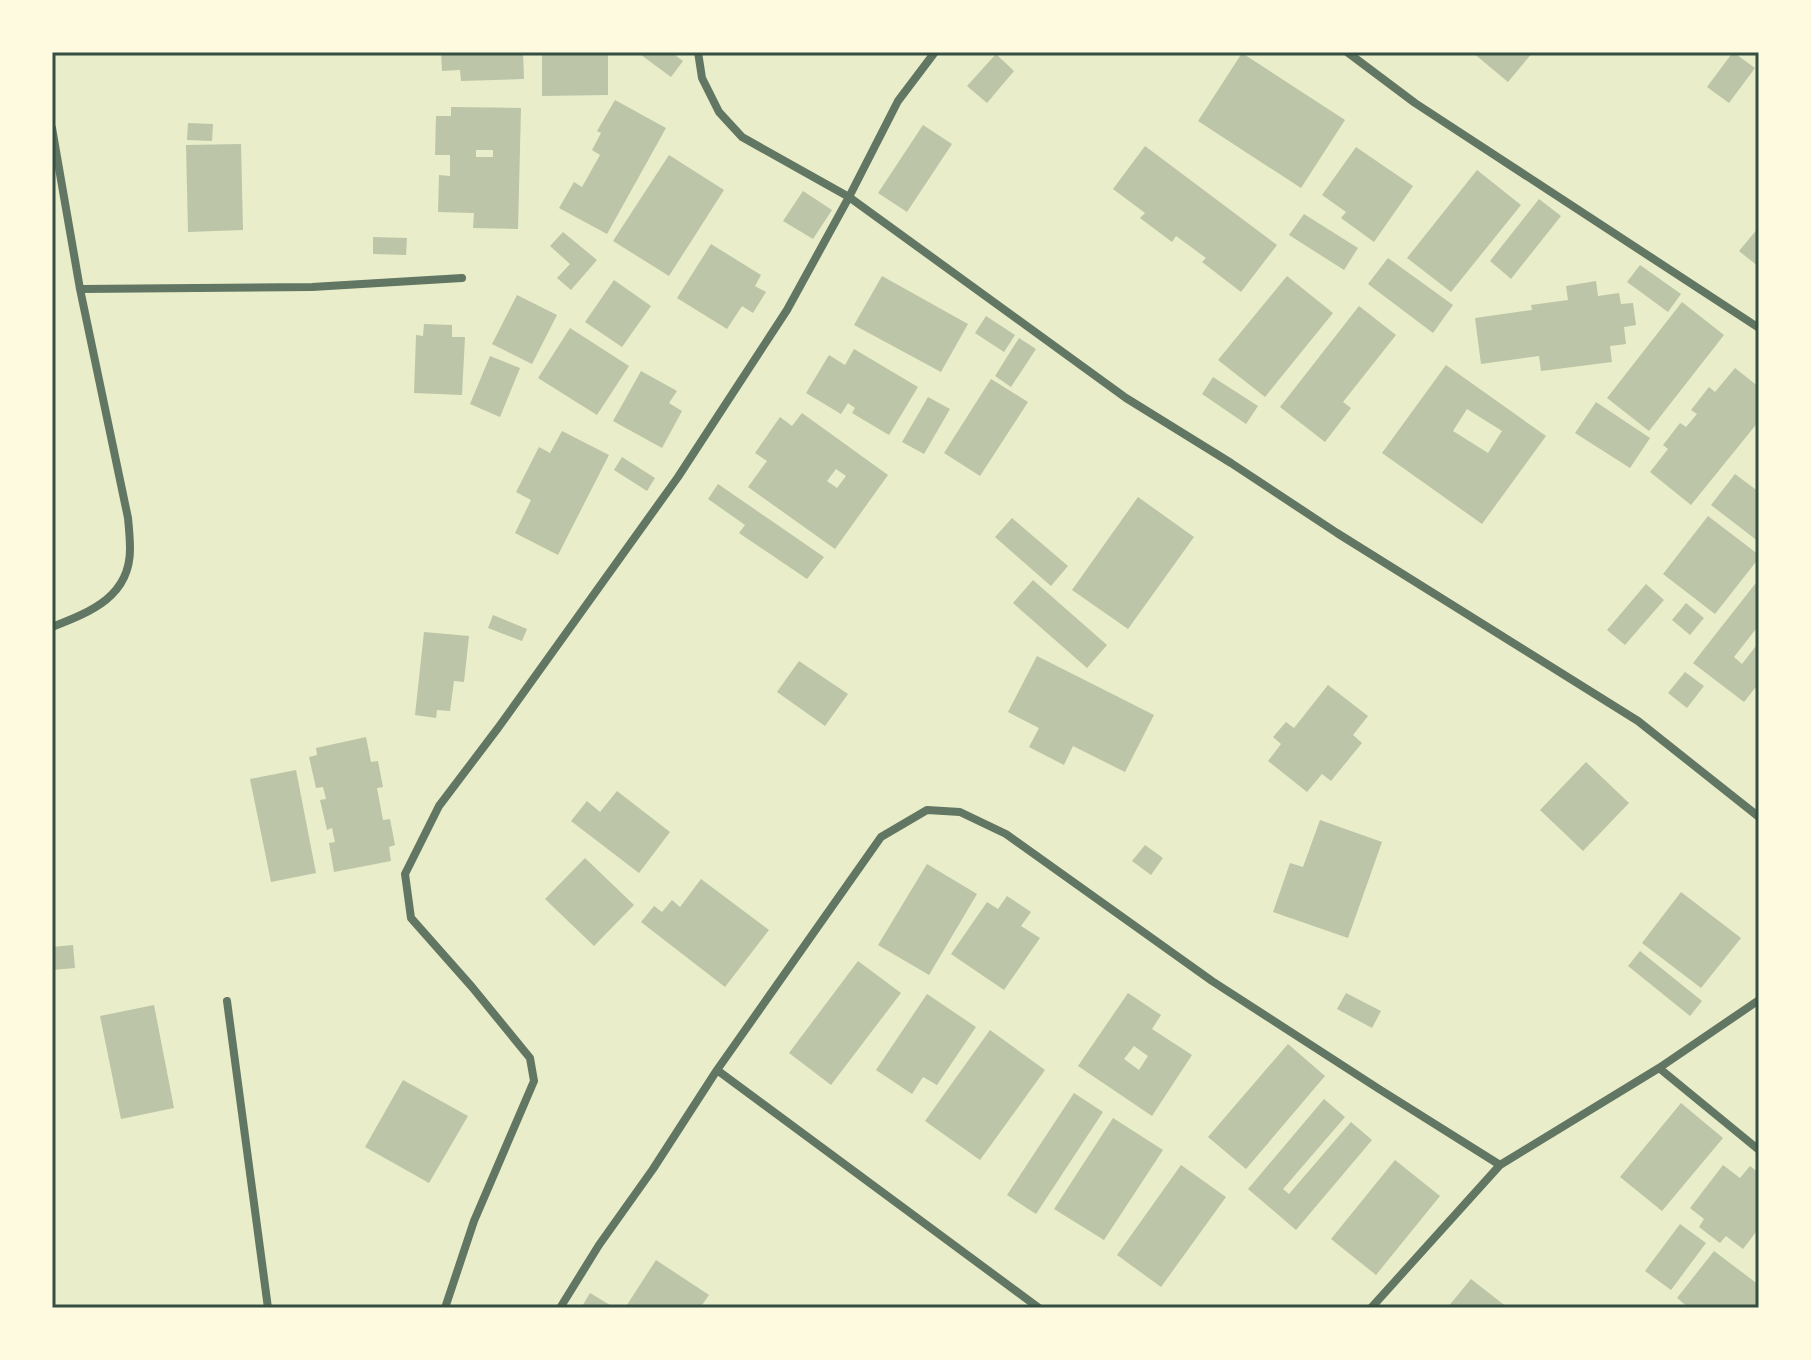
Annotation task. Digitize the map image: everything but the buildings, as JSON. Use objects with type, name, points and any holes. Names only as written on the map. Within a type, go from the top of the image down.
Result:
[{"type":"street","points":[[698,52],[702,78],[719,112],[742,137],[849,197],[1126,398],[1638,721],[1759,817]]},
{"type":"street","points":[[445,1308],[474,1221],[534,1081],[530,1058],[411,918],[405,874],[439,806],[687,464],[787,310],[898,101],[935,52]]},
{"type":"street","points":[[1347,52],[1415,103],[1759,328]]},
{"type":"street","points":[[52,128],[80,289],[128,518],[131,553],[125,578],[110,599],[52,627]]},
{"type":"street","points":[[80,289],[312,287],[462,278]]},
{"type":"street","points":[[560,1308],[717,1070],[881,837],[927,810],[960,812],[1006,834],[1212,981],[1500,1165]]},
{"type":"street","points":[[1371,1308],[1500,1165],[1659,1068],[1759,1000]]},
{"type":"street","points":[[227,1001],[268,1308]]},
{"type":"street","points":[[1659,1068],[1759,1150]]},
{"type":"street","points":[[717,1070],[1039,1308]]}]
